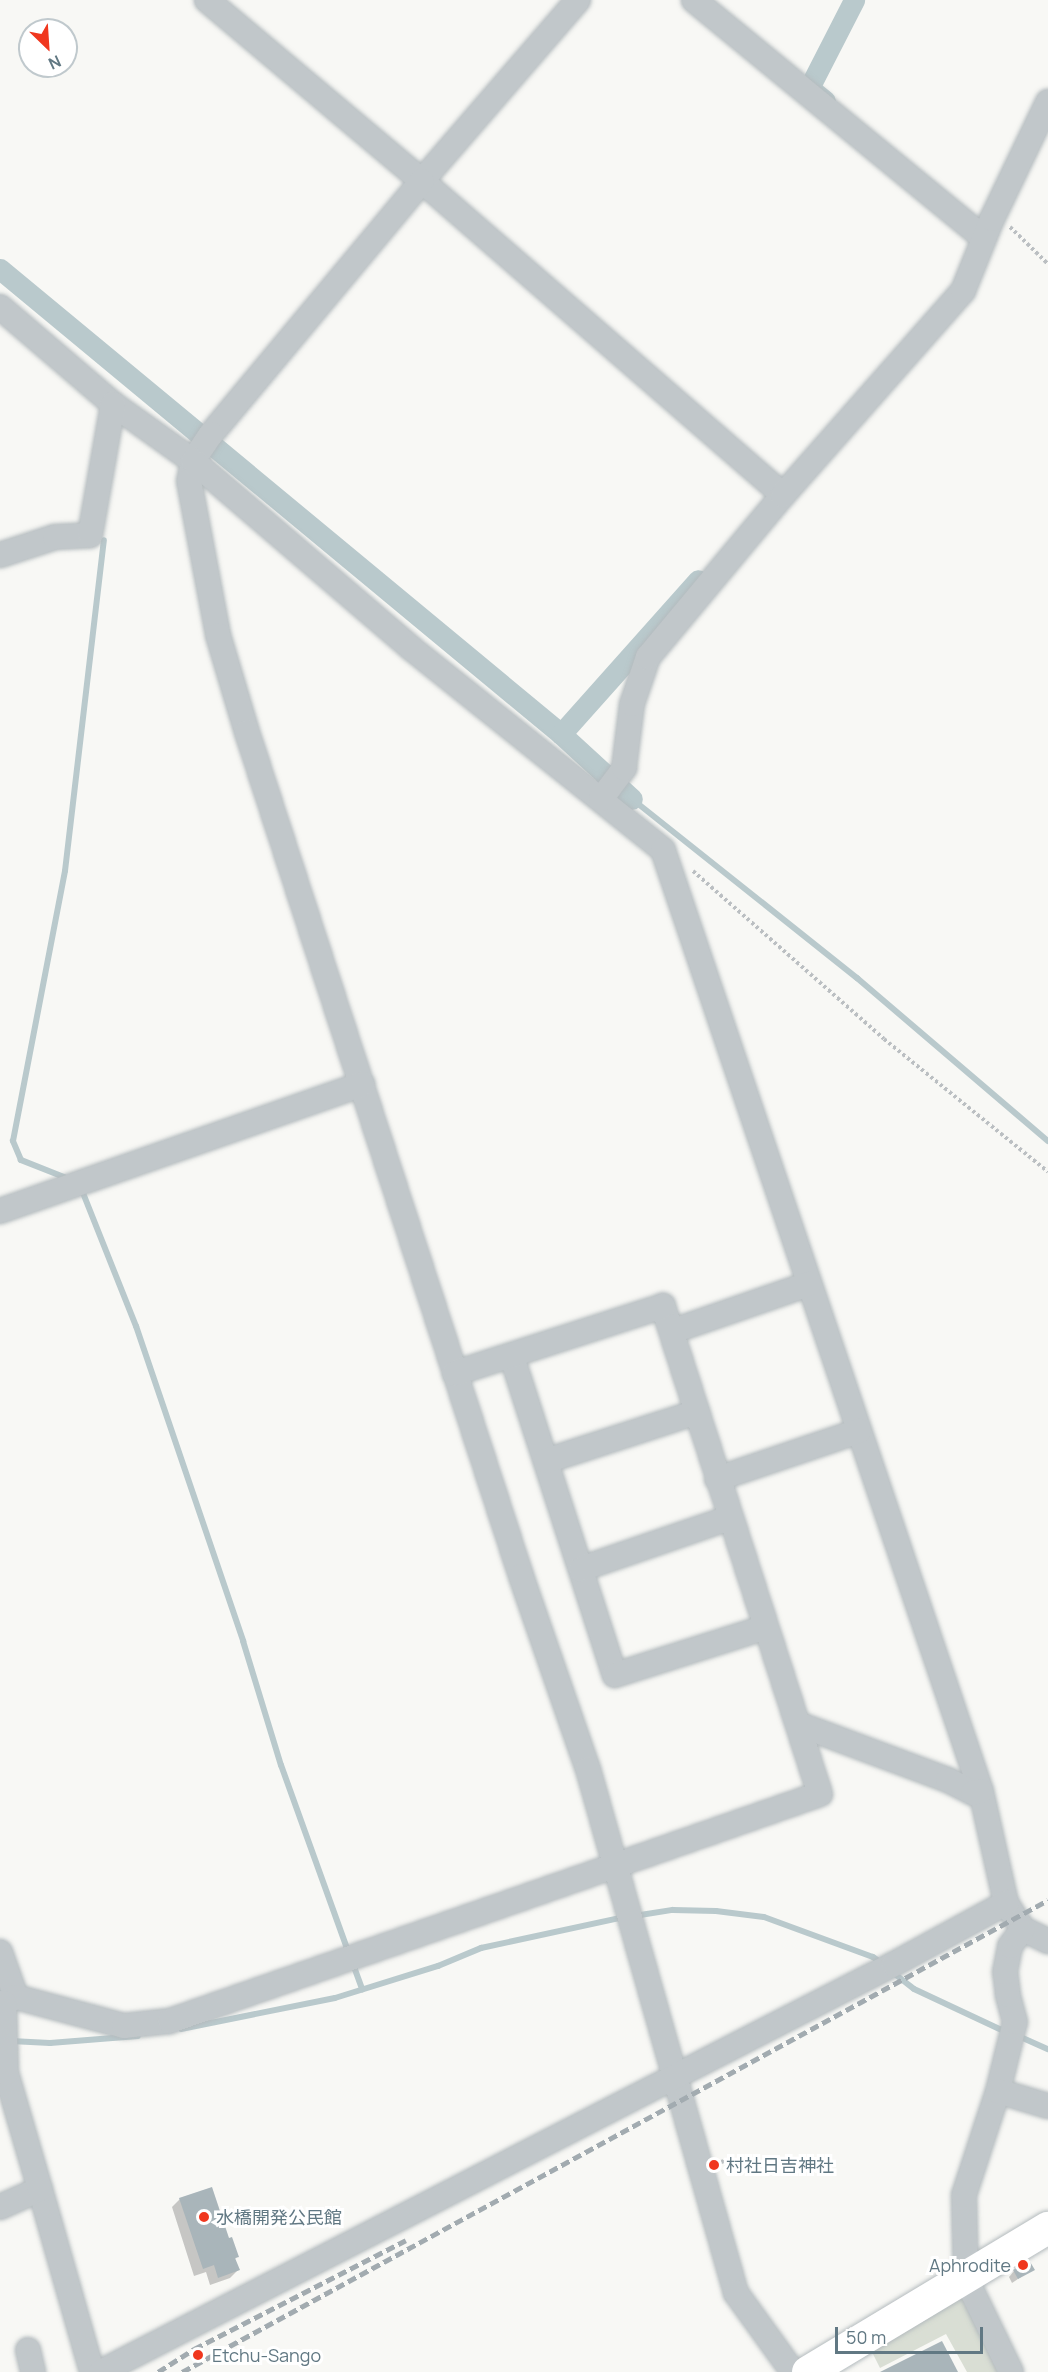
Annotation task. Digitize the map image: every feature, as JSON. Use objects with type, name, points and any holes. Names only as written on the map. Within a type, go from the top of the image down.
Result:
[{"type":"main road","points":[[808,2372],[1048,2228]]},
{"type":"street","points":[[207,0],[422,181],[783,495]]},
{"type":"street","points":[[578,0],[422,181],[211,434],[194,461],[189,481],[218,635],[247,732],[455,1373],[588,1769],[736,2293],[793,2372]]},
{"type":"street","points":[[694,0],[988,229]]},
{"type":"street","points":[[601,799],[624,768],[632,704],[648,657],[783,495],[963,291],[988,229],[1048,102]]},
{"type":"street","points":[[0,307],[113,404],[194,461],[411,648],[663,850],[981,1791],[1006,1903],[1023,1929],[1048,1941]]},
{"type":"street","points":[[0,555],[55,537],[90,535],[113,404]]},
{"type":"street","points":[[0,1211],[362,1084]]},
{"type":"street","points":[[672,1331],[809,1284]]},
{"type":"street","points":[[7,2001],[124,2026],[170,2021],[820,1794],[729,1518],[663,1305],[512,1357],[455,1373]]},
{"type":"street","points":[[512,1357],[615,1675],[766,1627]]},
{"type":"street","points":[[546,1461],[697,1412]]},
{"type":"street","points":[[717,1479],[859,1431]]},
{"type":"street","points":[[581,1569],[729,1518]]},
{"type":"street","points":[[798,1724],[948,1780],[973,1793],[981,1791]]},
{"type":"street","points":[[101,2372],[1006,1903]]},
{"type":"street","points":[[1011,2372],[966,2279],[964,2194],[998,2091],[1015,2022],[1005,1972],[1010,1946],[1023,1929]]},
{"type":"street","points":[[0,1952],[7,2001],[6,2073],[92,2372]]},
{"type":"street","points":[[998,2091],[1048,2106]]},
{"type":"street","points":[[0,2207],[40,2189]]},
{"type":"path","points":[[988,229],[1014,229],[1048,264]]},
{"type":"path","points":[[663,850],[678,858],[884,1039],[1048,1172]]},
{"type":"shaded area","points":[[972,2291],[1010,2372],[967,2372],[946,2334],[880,2368],[872,2352]]},
{"type":"building","name":"水橋開発公民館","points":[[212,2187],[229,2238],[232,2237],[239,2257],[235,2258],[240,2270],[218,2278],[214,2265],[203,2269],[179,2198]]},
{"type":"building","points":[[1029,2260],[1035,2270],[1018,2279],[1013,2270]]},
{"type":"building","points":[[942,2341],[958,2372],[880,2372]]},
{"type":"waterway","points":[[825,101],[809,88],[854,0]]},
{"type":"waterway","points":[[0,269],[561,734],[632,799]]},
{"type":"waterway","points":[[69,1179],[21,1160],[13,1141],[65,871],[104,540]]},
{"type":"waterway","points":[[561,734],[698,580]]},
{"type":"waterway","points":[[632,799],[857,978],[1048,1141]]},
{"type":"waterway","points":[[81,1188],[136,1326],[243,1641],[281,1765],[349,1954]]},
{"type":"waterway","points":[[634,1916],[673,1910],[716,1911],[764,1917],[873,1957],[883,1964]]},
{"type":"waterway","points":[[181,2029],[335,1998],[438,1966],[481,1948],[624,1917]]},
{"type":"waterway","points":[[353,1964],[362,1989]]},
{"type":"waterway","points":[[891,1971],[914,1989],[1006,2032]]},
{"type":"waterway","points":[[1016,2035],[1048,2049]]},
{"type":"waterway","points":[[11,2041],[50,2043],[138,2036]]},
{"type":"railway","points":[[182,2372],[1048,1900]]},
{"type":"railway","points":[[158,2372],[194,2349],[406,2240]]},
{"type":"place","name":"村社日吉神社","points":[[714,2165]]},
{"type":"place","name":"水橋開発公民館","points":[[204,2217]]},
{"type":"place","name":"Aphrodite","points":[[1023,2265]]},
{"type":"place","name":"Etchu-Sango","points":[[198,2355]]}]
